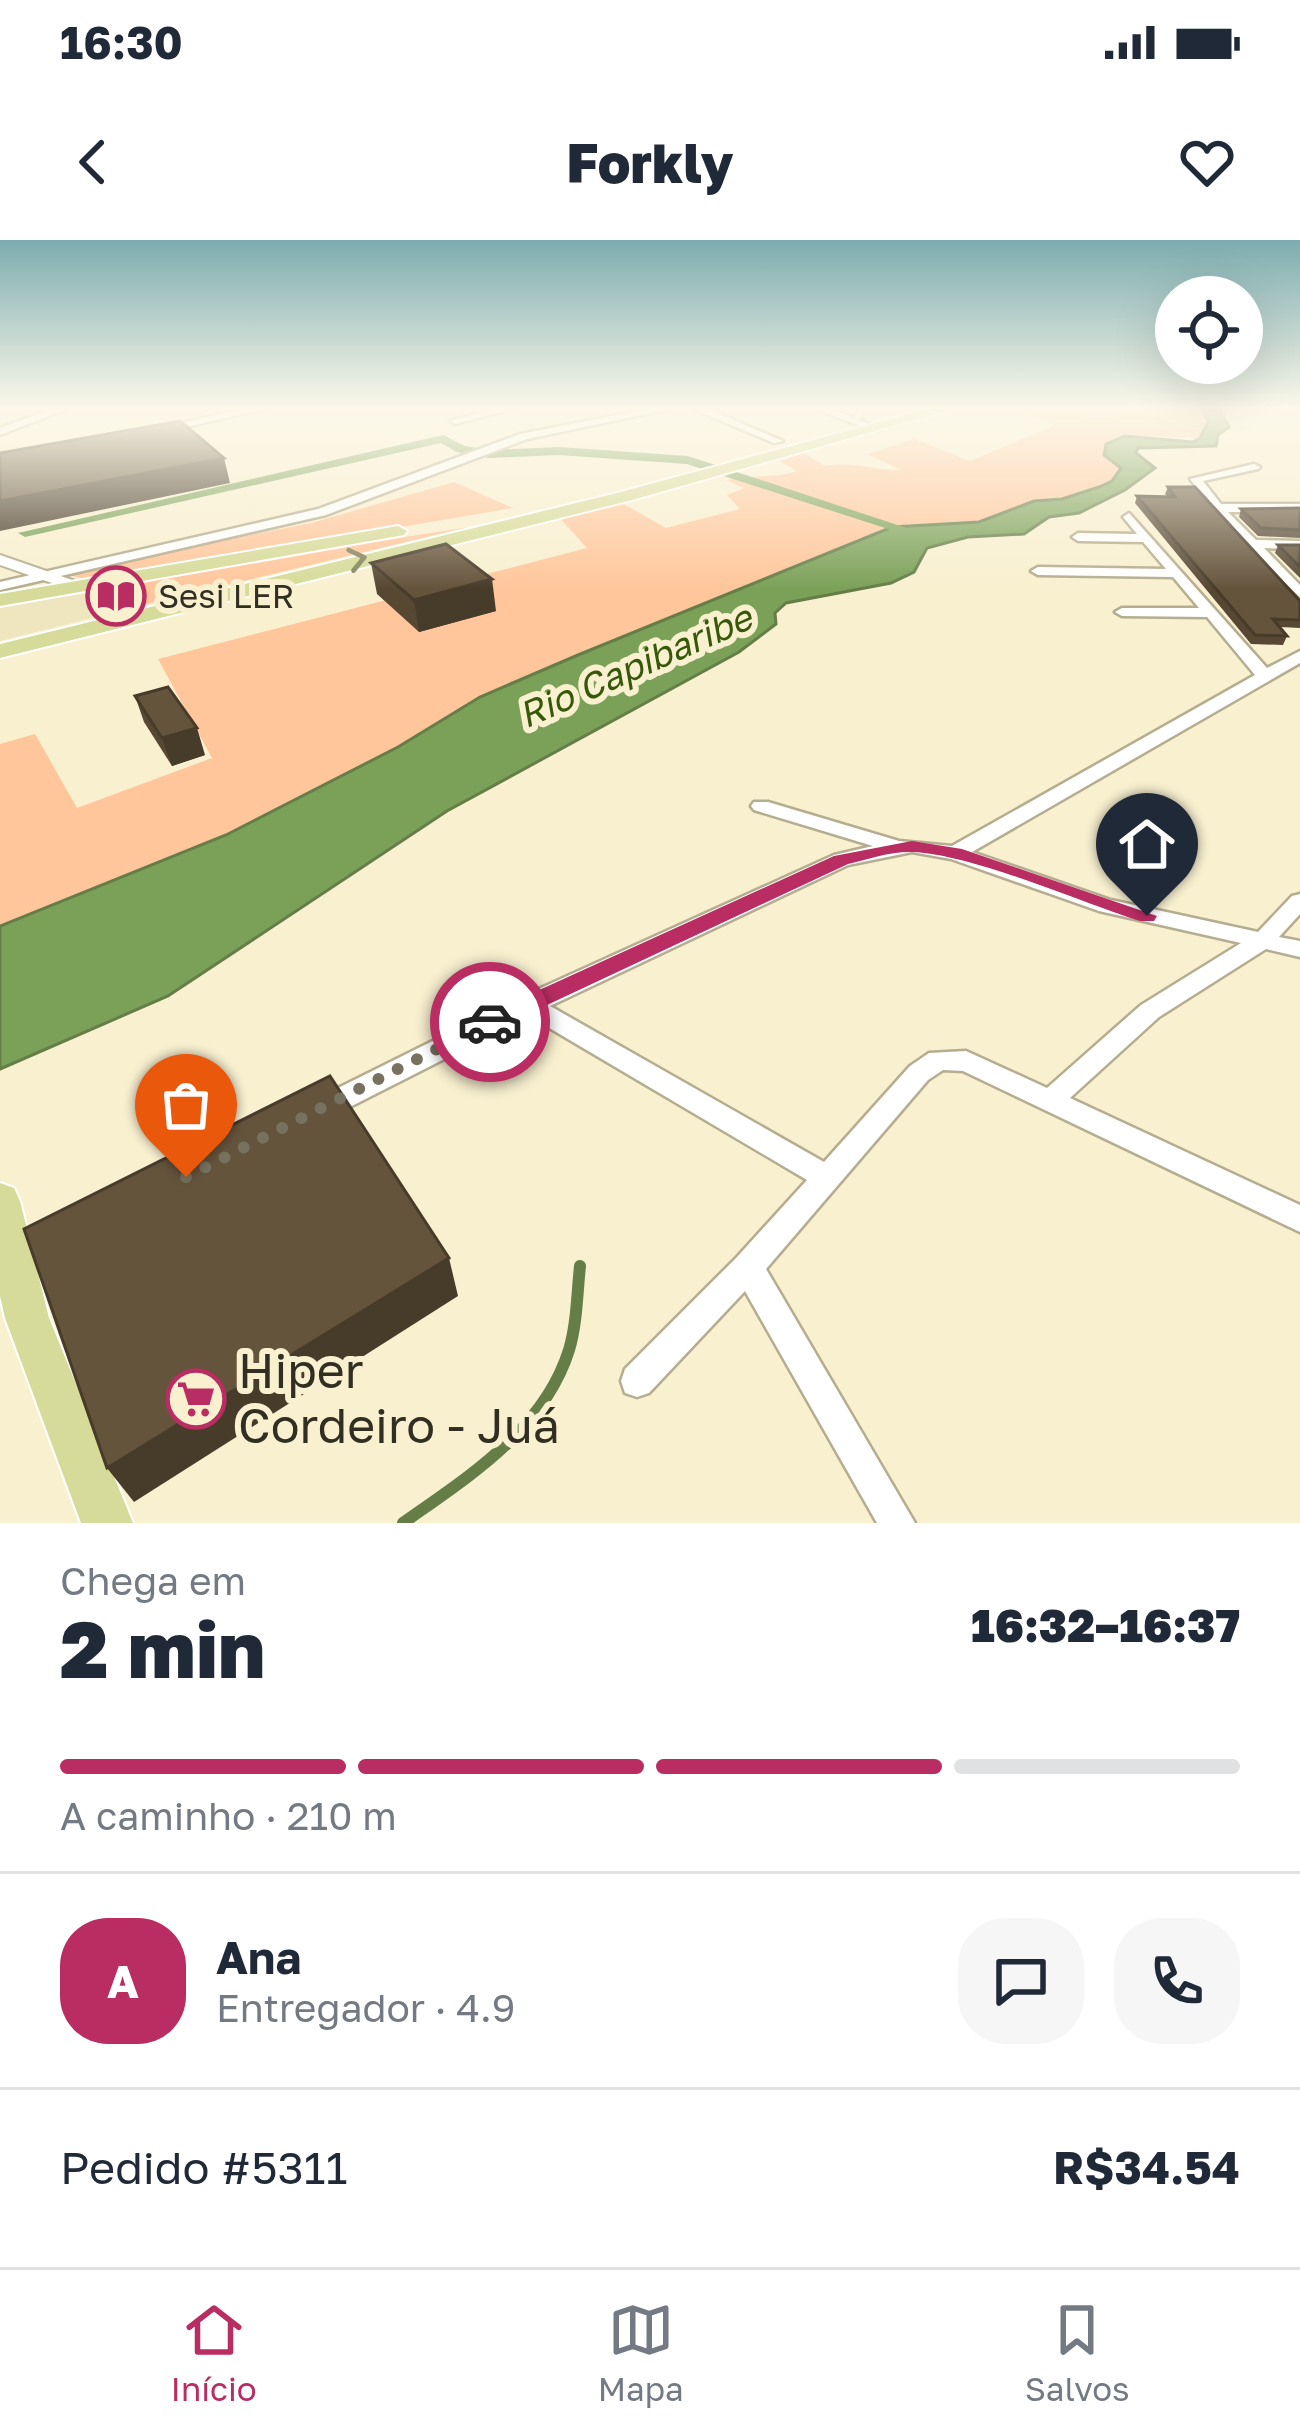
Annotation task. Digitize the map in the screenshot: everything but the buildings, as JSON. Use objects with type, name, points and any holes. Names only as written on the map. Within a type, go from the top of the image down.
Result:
[{"type":"main road","points":[[0,600],[582,500],[701,469]]},
{"type":"main road","points":[[0,651],[701,469]]},
{"type":"main road","points":[[239,558],[281,566],[284,570],[279,578]]},
{"type":"main road","points":[[12,1237],[14,1318],[107,1523]]},
{"type":"street","points":[[0,586],[338,508],[433,469]]},
{"type":"street","points":[[1243,469],[1196,477],[1217,508],[1298,590]]},
{"type":"street","points":[[1217,508],[1300,508]]},
{"type":"street","points":[[1129,517],[1264,674]]},
{"type":"street","points":[[1078,537],[1147,538]]},
{"type":"street","points":[[1250,544],[1300,545]]},
{"type":"street","points":[[0,560],[75,586]]},
{"type":"street","points":[[1038,571],[1177,573]]},
{"type":"street","points":[[1122,612],[1210,613]]},
{"type":"street","points":[[955,853],[1300,656]]},
{"type":"street","points":[[760,806],[898,847],[955,853],[1107,906],[1300,949]]},
{"type":"street","points":[[293,1123],[527,1004],[841,860],[898,847]]},
{"type":"street","points":[[1049,1102],[1150,1011],[1262,941],[1300,902]]},
{"type":"street","points":[[527,1004],[828,1178]]},
{"type":"street","points":[[637,1381],[748,1267],[919,1073],[938,1060],[966,1061],[1300,1219]]},
{"type":"street","points":[[748,1267],[897,1523]]},
{"type":"shaded area","points":[[793,469],[1121,469],[1099,487],[1062,499],[1034,501],[979,522],[892,527],[578,655],[480,697],[398,747],[226,835],[0,926],[0,744],[35,734],[77,808],[212,758],[158,659],[587,548],[558,516],[620,502],[666,528],[740,509],[727,495],[744,488],[726,480],[797,471]]},
{"type":"shaded area","points":[[454,482],[513,508],[89,580],[72,576],[89,567],[311,523]]},
{"type":"shaded area","points":[[469,527],[110,613],[84,587]]},
{"type":"shaded area","points":[[84,587],[110,613],[0,641],[0,603]]},
{"type":"water","name":"Rio Capibaribe","points":[[1120,469],[1154,469],[1125,490],[1079,513],[1049,517],[1024,534],[968,537],[927,548],[914,572],[891,583],[786,603],[775,613],[776,624],[739,652],[447,811],[168,996],[0,1069],[0,926],[226,835],[398,747],[480,697],[892,527],[979,522],[1034,501],[1062,499],[1112,481]]},
{"type":"waterway","points":[[25,533],[310,469]]},
{"type":"waterway","points":[[716,469],[921,535]]},
{"type":"waterway","points":[[403,1523],[501,1449],[542,1404],[569,1350],[580,1266]]},
{"type":"way so far","points":[[186,1177],[490,1022]]},
{"type":"place","name":"Sesi LER","points":[[116,596]]},
{"type":"place","name":"Hiper Cordeiro - Juá","points":[[196,1399]]},
{"type":"route","points":[[490,1022],[841,860],[885,849],[912,846],[955,853],[1074,896],[1147,916]]}]
